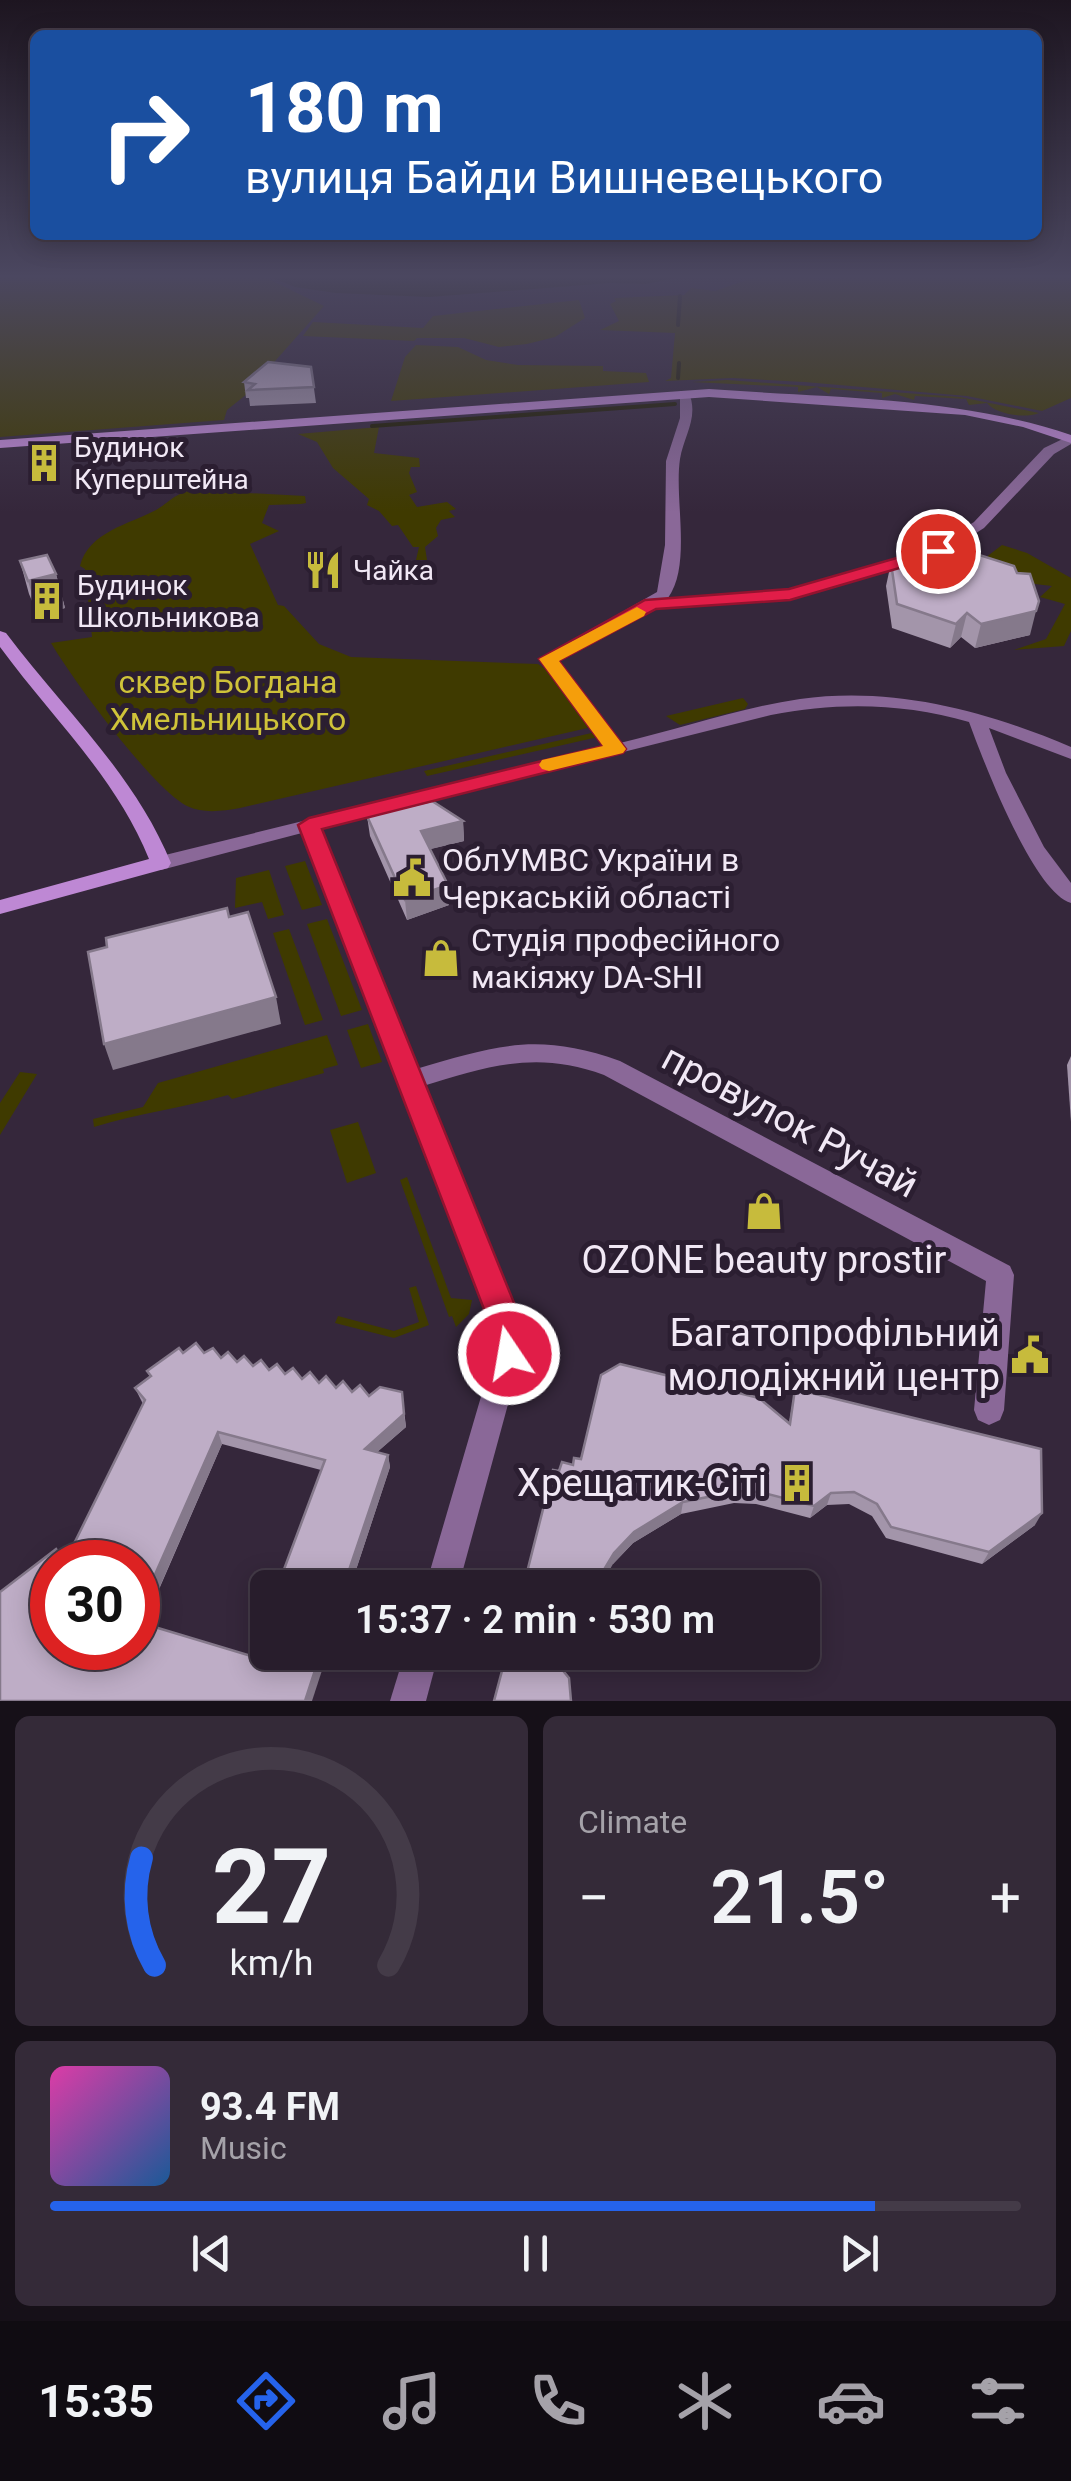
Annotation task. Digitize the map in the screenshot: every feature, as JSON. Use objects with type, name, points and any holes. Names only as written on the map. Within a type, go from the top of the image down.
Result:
[{"type":"main road","points":[[0,458],[3,444],[684,394],[748,394],[965,411],[1026,424],[1071,439]]},
{"type":"main road","points":[[0,636],[137,810],[161,863],[0,907]]},
{"type":"street","points":[[616,749],[548,659],[664,594],[674,457],[690,406],[684,394]]},
{"type":"street","points":[[652,604],[790,594],[938,551],[979,525],[1054,448],[1071,439]]},
{"type":"street","points":[[161,863],[616,749],[791,708],[852,700],[905,704],[976,718],[1071,754]]},
{"type":"street","points":[[976,718],[997,773],[1034,847],[1071,896]]},
{"type":"street","points":[[309,825],[511,1342],[446,1570]]},
{"type":"street","name":"провулок Ручай","points":[[408,1081],[533,1050],[583,1056],[1000,1275],[989,1410]]},
{"type":"street","points":[[408,1701],[417,1670]]},
{"type":"green space","points":[[0,353],[282,353],[268,369],[267,378],[227,410],[224,420],[0,437]]},
{"type":"green space","points":[[408,353],[472,353],[518,365],[603,366],[603,371],[646,373],[649,382],[391,401]]},
{"type":"green space","points":[[673,353],[1071,353],[1071,398],[1042,411],[967,396],[732,378],[665,381],[671,378]]},
{"type":"green space","points":[[727,380],[960,397],[1039,413],[1011,414],[987,403],[969,405],[966,399],[915,396],[914,400],[895,394],[882,398],[882,393],[831,389],[829,394],[817,387],[798,392],[798,387],[692,382]]},
{"type":"green space","points":[[379,427],[374,453],[419,458],[420,467],[411,467],[409,473],[417,492],[409,495],[417,507],[447,502],[456,509],[449,511],[455,517],[441,520],[436,528],[438,536],[425,547],[427,560],[416,560],[419,547],[413,547],[398,525],[392,526],[379,511],[367,505],[369,499],[333,468],[317,442],[298,434]]},
{"type":"green space","name":"сквер Богдана Хмельницького","points":[[191,490],[305,496],[306,503],[269,505],[262,523],[279,531],[250,544],[278,605],[284,606],[319,644],[351,657],[538,664],[551,673],[592,727],[240,808],[206,811],[187,806],[172,796],[135,756],[94,706],[51,643],[92,637],[85,569],[80,566],[92,545],[111,530]]},
{"type":"green space","points":[[1002,545],[1027,553],[1071,578],[1071,631],[1064,646],[1014,650],[1046,639],[1065,604],[1040,597],[1052,586],[1026,583],[1000,560],[985,558]]},
{"type":"green space","points":[[743,698],[748,704],[745,709],[680,725],[666,716]]},
{"type":"green space","points":[[596,732],[598,737],[427,776],[424,771]]},
{"type":"green space","points":[[305,861],[322,905],[302,910],[285,866]]},
{"type":"green space","points":[[269,870],[284,915],[268,919],[262,902],[235,908],[236,878]]},
{"type":"green space","points":[[327,919],[362,1010],[341,1016],[307,924]]},
{"type":"green space","points":[[289,929],[323,1020],[305,1025],[273,933]]},
{"type":"green space","points":[[368,1024],[382,1062],[361,1068],[347,1030]]},
{"type":"green space","points":[[327,1035],[338,1065],[323,1069],[324,1073],[232,1099],[228,1095],[94,1127],[93,1119],[143,1107],[158,1083]]},
{"type":"green space","points":[[20,1072],[37,1074],[0,1135],[0,1103]]},
{"type":"green space","points":[[358,1122],[376,1173],[347,1183],[330,1130]]},
{"type":"green space","points":[[407,1177],[451,1298],[472,1300],[469,1314],[456,1327],[400,1180]]},
{"type":"green space","points":[[416,1286],[429,1325],[394,1338],[335,1323],[338,1316],[394,1331],[419,1322],[409,1288]]},
{"type":"building","points":[[268,362],[311,367],[314,387],[248,390],[255,384],[244,382]]},
{"type":"building","points":[[946,548],[955,554],[967,551],[1014,566],[1017,573],[1030,574],[1039,601],[1036,611],[981,624],[967,613],[956,624],[897,604],[891,563]]},
{"type":"building","points":[[47,555],[56,574],[28,581],[20,561]]},
{"type":"building","points":[[432,801],[463,821],[421,831],[448,885],[405,900],[367,816]]},
{"type":"building","points":[[227,908],[229,917],[248,912],[276,997],[104,1044],[88,952],[107,947],[106,938]]},
{"type":"building","points":[[196,1343],[204,1353],[213,1348],[221,1358],[228,1352],[237,1362],[244,1356],[253,1366],[261,1360],[269,1370],[277,1364],[285,1374],[293,1368],[302,1379],[310,1372],[319,1383],[326,1376],[336,1388],[343,1381],[352,1392],[360,1385],[369,1396],[380,1387],[402,1392],[404,1414],[365,1449],[388,1455],[349,1570],[284,1570],[325,1460],[218,1432],[160,1563],[160,1540],[76,1540],[145,1400],[135,1388],[151,1376],[147,1371],[179,1348],[183,1353]]},
{"type":"building","name":"Хрещатик-Сіті","points":[[620,1364],[759,1398],[790,1424],[795,1389],[1041,1449],[1042,1513],[989,1552],[891,1527],[877,1504],[854,1492],[831,1493],[814,1506],[760,1492],[737,1491],[683,1502],[634,1532],[604,1570],[528,1570],[553,1470],[559,1471],[562,1462],[573,1465],[574,1458],[581,1459],[601,1375]]},
{"type":"building","points":[[30,1569],[30,1670],[160,1670],[160,1629],[250,1656],[250,1670],[315,1670],[305,1701],[0,1701],[0,1592]]},
{"type":"building","points":[[502,1670],[562,1670],[569,1678],[571,1701],[494,1701]]},
{"type":"waterway","points":[[678,378],[679,363]]},
{"type":"waterway","points":[[372,426],[675,404]]},
{"type":"slow traffic","points":[[549,765],[616,749],[548,659],[637,612]]},
{"type":"place","name":"Будинок Куперштейна","points":[[44,463]]},
{"type":"place","name":"Чайка","points":[[323,570]]},
{"type":"place","name":"Будинок Школьникова","points":[[47,601]]},
{"type":"place","name":"ОблУМВС України в Черкаській області","points":[[412,878]]},
{"type":"place","name":"Студія професійного макіяжу DA-SHI","points":[[441,958]]},
{"type":"place","name":"OZONE beauty prostir","points":[[764,1211]]},
{"type":"place","name":"Багатопрофільний молодіжний центр","points":[[1030,1355]]},
{"type":"place","name":"Хрещатик-Сіті","points":[[797,1483]]},
{"type":"route","points":[[509,1354],[508,1330],[309,825],[616,749],[548,659],[652,604],[790,594],[938,551]]}]
